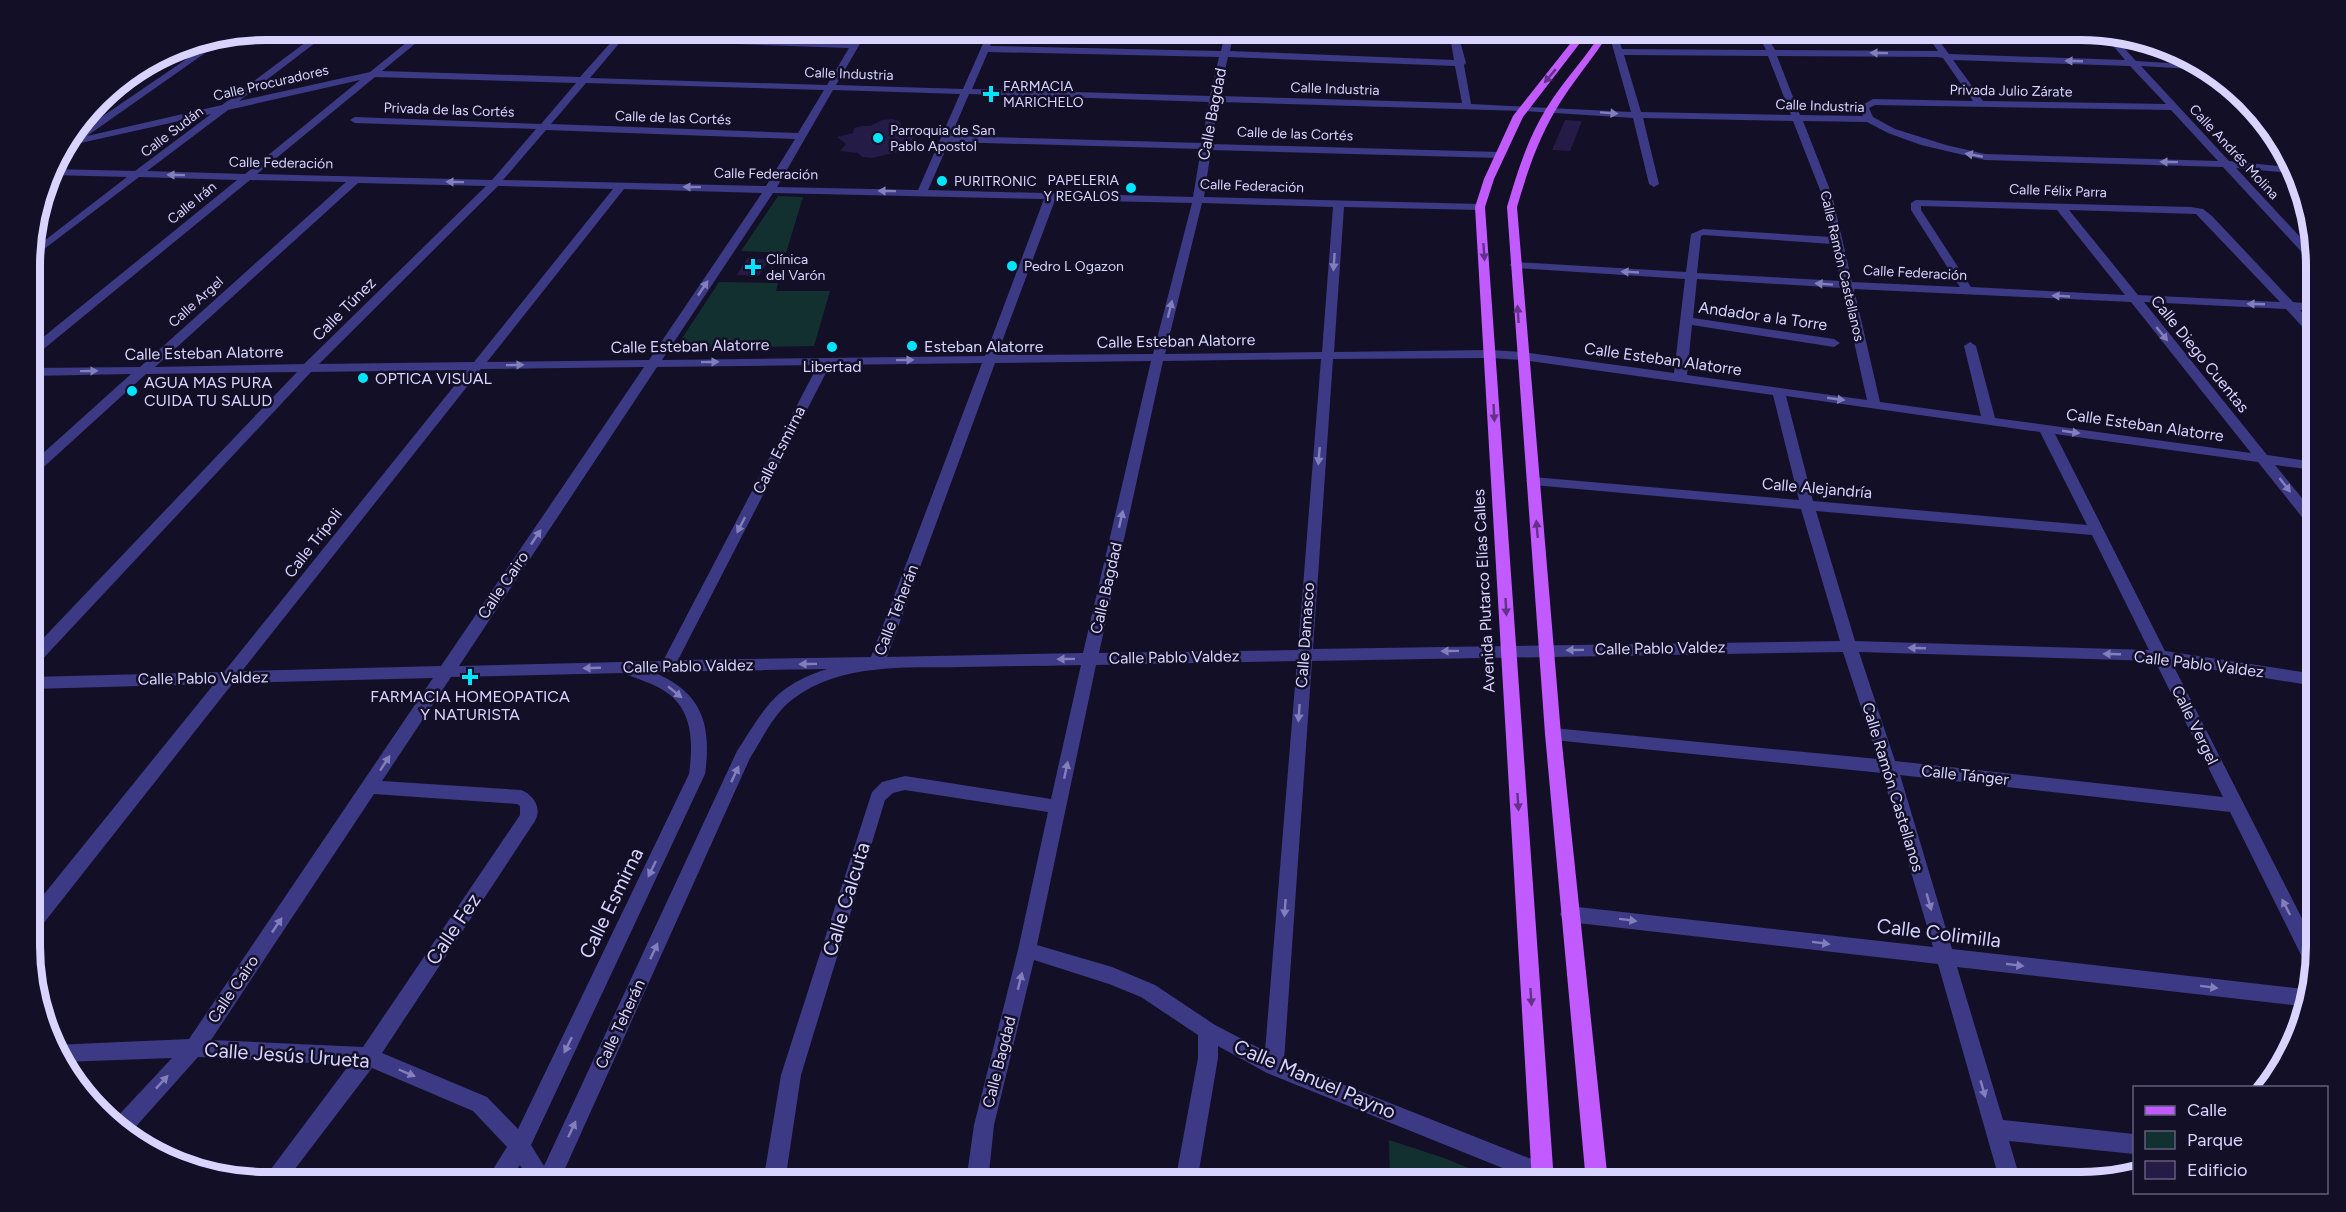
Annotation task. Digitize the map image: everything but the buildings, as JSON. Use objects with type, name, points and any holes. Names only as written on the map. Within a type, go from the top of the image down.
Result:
[{"type":"main road","name":"Avenida Plutarco Elías Calles","points":[[1543,1172],[1480,207],[1499,154],[1523,108],[1579,40]]},
{"type":"main road","points":[[1596,1172],[1553,734],[1512,207],[1528,153],[1551,110],[1601,40]]},
{"type":"main road","points":[[1576,45],[1595,49]]},
{"type":"street","name":"Calle Sudán","points":[[41,246],[315,40]]},
{"type":"street","name":"Calle Irán","points":[[40,346],[416,40]]},
{"type":"street","name":"Calle Túnez","points":[[40,651],[308,368],[495,183],[617,40]]},
{"type":"street","points":[[749,40],[855,45]]},
{"type":"street","name":"Calle Cairo","points":[[126,1122],[194,1048],[770,189],[858,40]]},
{"type":"street","points":[[922,192],[989,40]]},
{"type":"street","name":"Calle Bagdad","points":[[978,1172],[984,1125],[1028,950],[1090,658],[1158,357],[1198,199],[1214,99],[1228,40]]},
{"type":"street","points":[[1455,40],[1467,106]]},
{"type":"street","points":[[1615,40],[1654,184]]},
{"type":"street","name":"Calle Ramón Castellanos","points":[[1765,40],[1827,195],[1874,404]]},
{"type":"street","points":[[1935,40],[1980,104]]},
{"type":"street","name":"Calle Andrés Molina","points":[[2114,43],[2305,249]]},
{"type":"street","points":[[84,134],[208,48]]},
{"type":"street","points":[[985,49],[1224,54],[1461,63]]},
{"type":"street","points":[[1619,52],[1937,54],[1948,57],[2184,67]]},
{"type":"street","name":"Calle Procuradores","points":[[79,142],[373,74]]},
{"type":"street","name":"Calle Industria","points":[[373,74],[1467,106],[1637,115],[1869,119],[1886,129],[1970,155],[1985,157],[2227,164],[2283,169]]},
{"type":"street","name":"Privada Julio Zárate","points":[[1869,119],[1864,107],[1869,103],[2174,107]]},
{"type":"street","name":"Privada de las Cortés","points":[[355,120],[543,126]]},
{"type":"street","name":"Calle de las Cortés","points":[[543,126],[801,136]]},
{"type":"street","name":"Calle de las Cortés","points":[[946,139],[1499,154]]},
{"type":"street","name":"Calle Federación","points":[[62,172],[1480,207]]},
{"type":"street","name":"Calle Argel","points":[[40,463],[355,180]]},
{"type":"street","name":"Calle Trípoli","points":[[40,913],[622,185]]},
{"type":"street","name":"Calle Teherán","points":[[553,1172],[743,756],[763,724],[776,704],[807,682],[878,662],[1051,195]]},
{"type":"street","name":"Calle Damasco","points":[[1274,1066],[1339,203]]},
{"type":"street","name":"Calle Félix Parra","points":[[1968,291],[1916,210],[1916,203],[2199,211],[2289,306]]},
{"type":"street","name":"Calle Diego Cuentas","points":[[2060,206],[2306,512]]},
{"type":"street","points":[[1680,378],[1695,235],[1699,232],[1838,241]]},
{"type":"street","name":"Calle Federación","points":[[1515,265],[1848,285],[2306,307]]},
{"type":"street","points":[[2289,306],[2306,324]]},
{"type":"street","name":"Andador a la Torre","points":[[1687,321],[1834,343]]},
{"type":"street","points":[[1970,345],[1989,420]]},
{"type":"street","name":"Calle Esteban Alatorre","points":[[40,372],[1491,354],[1522,356],[2306,465]]},
{"type":"street","name":"Calle Esmirna","points":[[667,667],[826,361]]},
{"type":"street","name":"Calle Ramón Castellanos","points":[[1778,391],[1807,505],[1849,646],[1889,767],[2008,1172]]},
{"type":"street","name":"Calle Vergel","points":[[2045,428],[2162,656],[2233,805],[2306,945]]},
{"type":"street","name":"Calle Alejandría","points":[[1533,481],[2098,531]]},
{"type":"street","name":"Calle Pablo Valdez","points":[[40,683],[623,667],[1508,650],[1849,646],[2162,656],[2306,679]]},
{"type":"street","name":"Calle Esmirna","points":[[503,1172],[520,1146],[697,774],[700,755],[696,718],[687,703],[673,688],[623,667]]},
{"type":"street","name":"Calle Tánger","points":[[1553,734],[1889,767],[2233,805]]},
{"type":"street","name":"Calle Calcuta","points":[[776,1172],[791,1075],[878,797],[888,787],[905,783],[1058,807]]},
{"type":"street","name":"Calle Fez","points":[[280,1172],[368,1057],[529,816],[528,803],[521,797],[369,787]]},
{"type":"street","name":"Calle Colimilla","points":[[1569,914],[2299,997]]},
{"type":"street","name":"Calle Manuel Payno","points":[[1028,950],[1112,976],[1148,991],[1208,1031],[1274,1066],[1531,1172]]},
{"type":"street","points":[[1188,1172],[1208,1058],[1208,1031]]},
{"type":"street","name":"Calle Jesús Urueta","points":[[68,1053],[194,1048],[368,1057],[480,1104],[520,1146],[536,1172]]},
{"type":"street","points":[[1994,1129],[2133,1144]]},
{"type":"green space","points":[[778,196],[803,197],[786,253],[741,251]]},
{"type":"green space","points":[[719,282],[778,283],[776,291],[830,291],[814,346],[675,349]]},
{"type":"green space","points":[[1389,1140],[1478,1172],[1390,1172]]},
{"type":"place","name":"FARMACIA MARICHELO","points":[[991,94]]},
{"type":"place","name":"Parroquia de San Pablo Apostol","points":[[878,138]]},
{"type":"place","name":"PURITRONIC","points":[[942,181]]},
{"type":"place","name":"PAPELERIA Y REGALOS","points":[[1131,188]]},
{"type":"place","name":"Pedro L Ogazon","points":[[1012,266]]},
{"type":"place","name":"Clínica del Varón","points":[[753,267]]},
{"type":"place","name":"Esteban Alatorre","points":[[912,346]]},
{"type":"place","name":"Libertad","points":[[832,347]]},
{"type":"place","name":"OPTICA VISUAL","points":[[363,378]]},
{"type":"place","name":"AGUA MAS PURA CUIDA TU SALUD","points":[[132,391]]},
{"type":"place","name":"FARMACIA HOMEOPATICA Y NATURISTA","points":[[470,677]]}]
